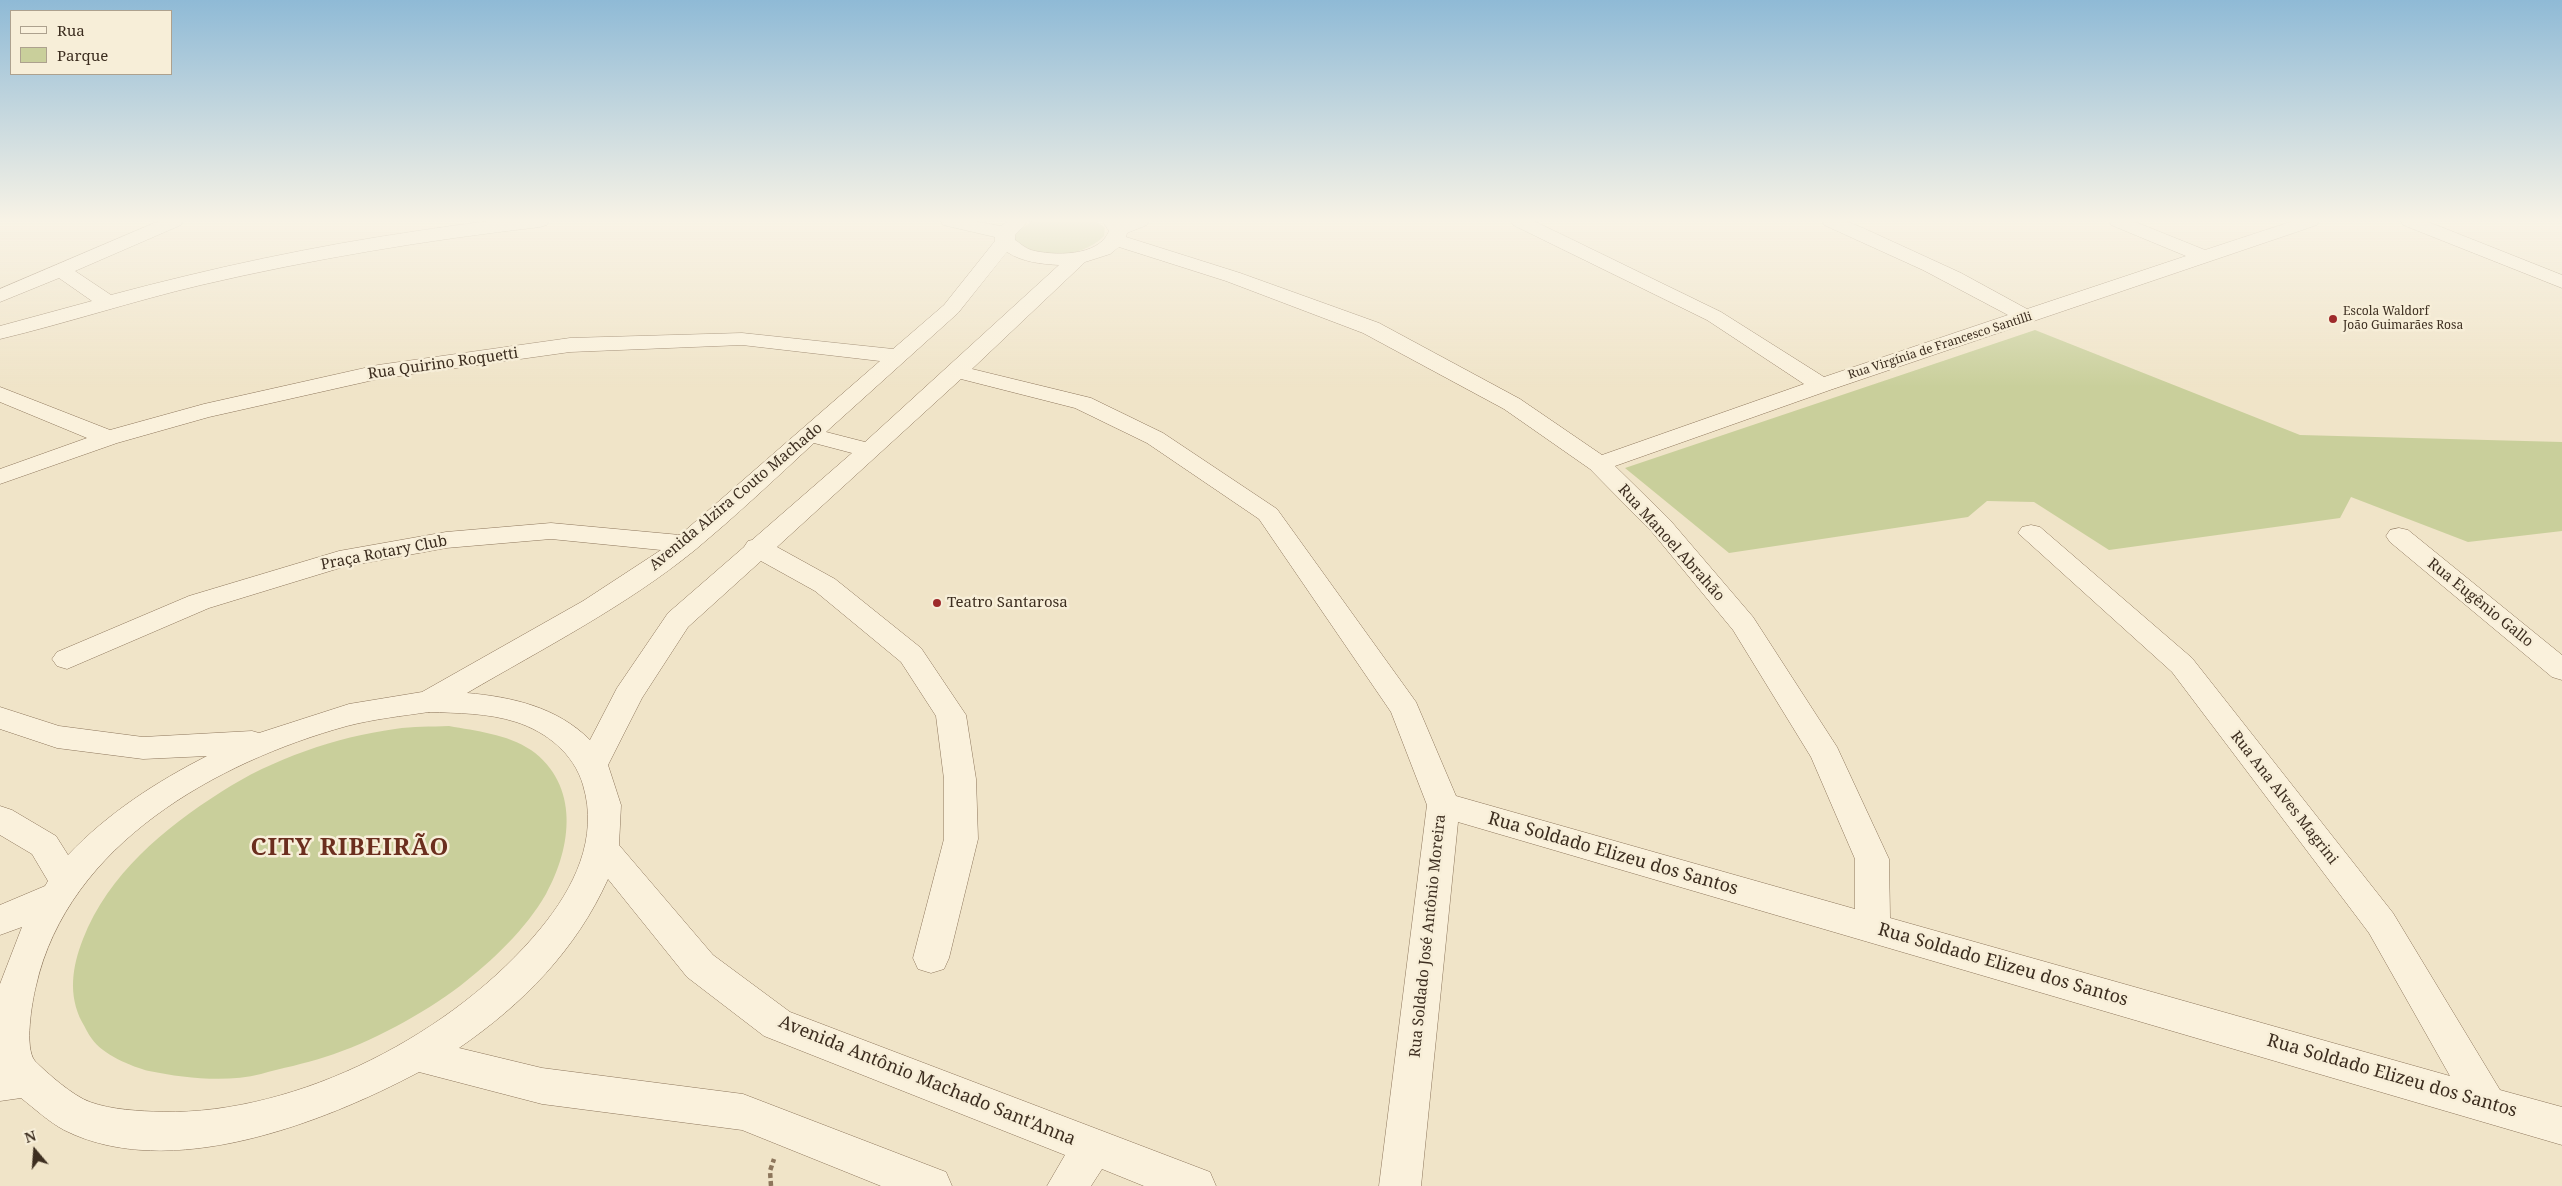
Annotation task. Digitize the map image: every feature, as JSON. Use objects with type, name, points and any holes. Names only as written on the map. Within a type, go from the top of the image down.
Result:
[{"type":"street","points":[[0,296],[46,276]]},
{"type":"street","points":[[70,276],[106,301]]},
{"type":"street","points":[[0,333],[106,301],[214,276]]},
{"type":"street","name":"Avenida Alzira Couto Machado","points":[[428,701],[560,626],[652,570],[686,544],[951,310],[976,276]]},
{"type":"street","points":[[593,765],[628,695],[678,620],[757,547],[870,450],[955,371],[1063,276]]},
{"type":"street","name":"Rua Manoel Abrahão","points":[[1229,276],[1371,328],[1512,404],[1599,464],[1661,526],[1743,624],[1826,755],[1872,859],[1873,928]]},
{"type":"street","points":[[1633,276],[1714,316],[1822,385]]},
{"type":"street","points":[[1952,276],[2026,317]]},
{"type":"street","name":"Rua Virgínia de Francesco Santilli","points":[[1599,464],[1822,385],[2148,276]]},
{"type":"street","points":[[2548,276],[2562,282]]},
{"type":"street","name":"Rua Quirino Roquetti","points":[[0,477],[109,438],[204,410],[378,372],[570,345],[742,339],[898,356]]},
{"type":"street","name":"Rua Soldado José Antônio Moreira","points":[[955,371],[1083,403],[1155,438],[1234,489],[1268,514],[1405,710],[1443,805],[1400,1186]]},
{"type":"street","points":[[0,394],[109,438]]},
{"type":"street","points":[[810,435],[870,450]]},
{"type":"street","name":"Praça Rotary Club","points":[[67,659],[199,602],[339,559],[446,540],[551,531],[686,544]]},
{"type":"street","name":"Rua Ana Alves Magrini","points":[[2031,533],[2182,665],[2381,923],[2487,1104]]},
{"type":"street","name":"Rua Eugênio Gallo","points":[[2399,536],[2562,670]]},
{"type":"street","points":[[757,547],[825,585],[911,655],[950,715],[960,779],[961,839],[931,958]]},
{"type":"street","points":[[428,701],[500,706],[557,727],[593,765],[605,804],[603,849],[584,892],[557,935],[518,979],[468,1021],[414,1054],[340,1093],[268,1117],[197,1129],[132,1129],[77,1117],[14,1082],[14,1065],[3,1032],[4,996],[15,957],[59,889],[102,842],[175,787],[269,741],[350,715],[428,701]]},
{"type":"street","points":[[0,718],[57,737],[143,748],[269,741]]},
{"type":"street","name":"Rua Soldado Elizeu dos Santos","points":[[1443,805],[2562,1126]]},
{"type":"street","points":[[0,819],[44,845],[59,889]]},
{"type":"street","name":"Avenida Antônio Machado Sant'Anna","points":[[603,849],[700,966],[777,1024],[1195,1186]]},
{"type":"street","points":[[0,921],[59,889]]},
{"type":"street","points":[[414,1054],[542,1086],[743,1112],[931,1186]]},
{"type":"street","points":[[1068,1186],[1093,1147]]},
{"type":"green space","points":[[2035,330],[2300,435],[2562,442],[2562,531],[2468,542],[2351,497],[2340,518],[2109,550],[2034,502],[1987,501],[1968,517],[1729,553],[1625,468]]},
{"type":"green space","points":[[449,726],[502,737],[531,750],[547,764],[558,781],[564,799],[567,818],[562,857],[546,894],[529,920],[508,944],[484,966],[430,1007],[378,1036],[317,1059],[248,1077],[219,1079],[176,1076],[149,1071],[118,1059],[97,1045],[82,1022],[75,1002],[73,981],[79,949],[94,916],[107,894],[140,855],[159,837],[200,806],[241,780],[261,769],[305,751],[350,738],[395,729]]},
{"type":"place","name":"Escola Waldorf João Guimarães Rosa","points":[[2333,319]]},
{"type":"place","name":"Teatro Santarosa","points":[[937,603]]},
{"type":"district","name":"CITY RIBEIRÃO","points":[[350,848]]}]
